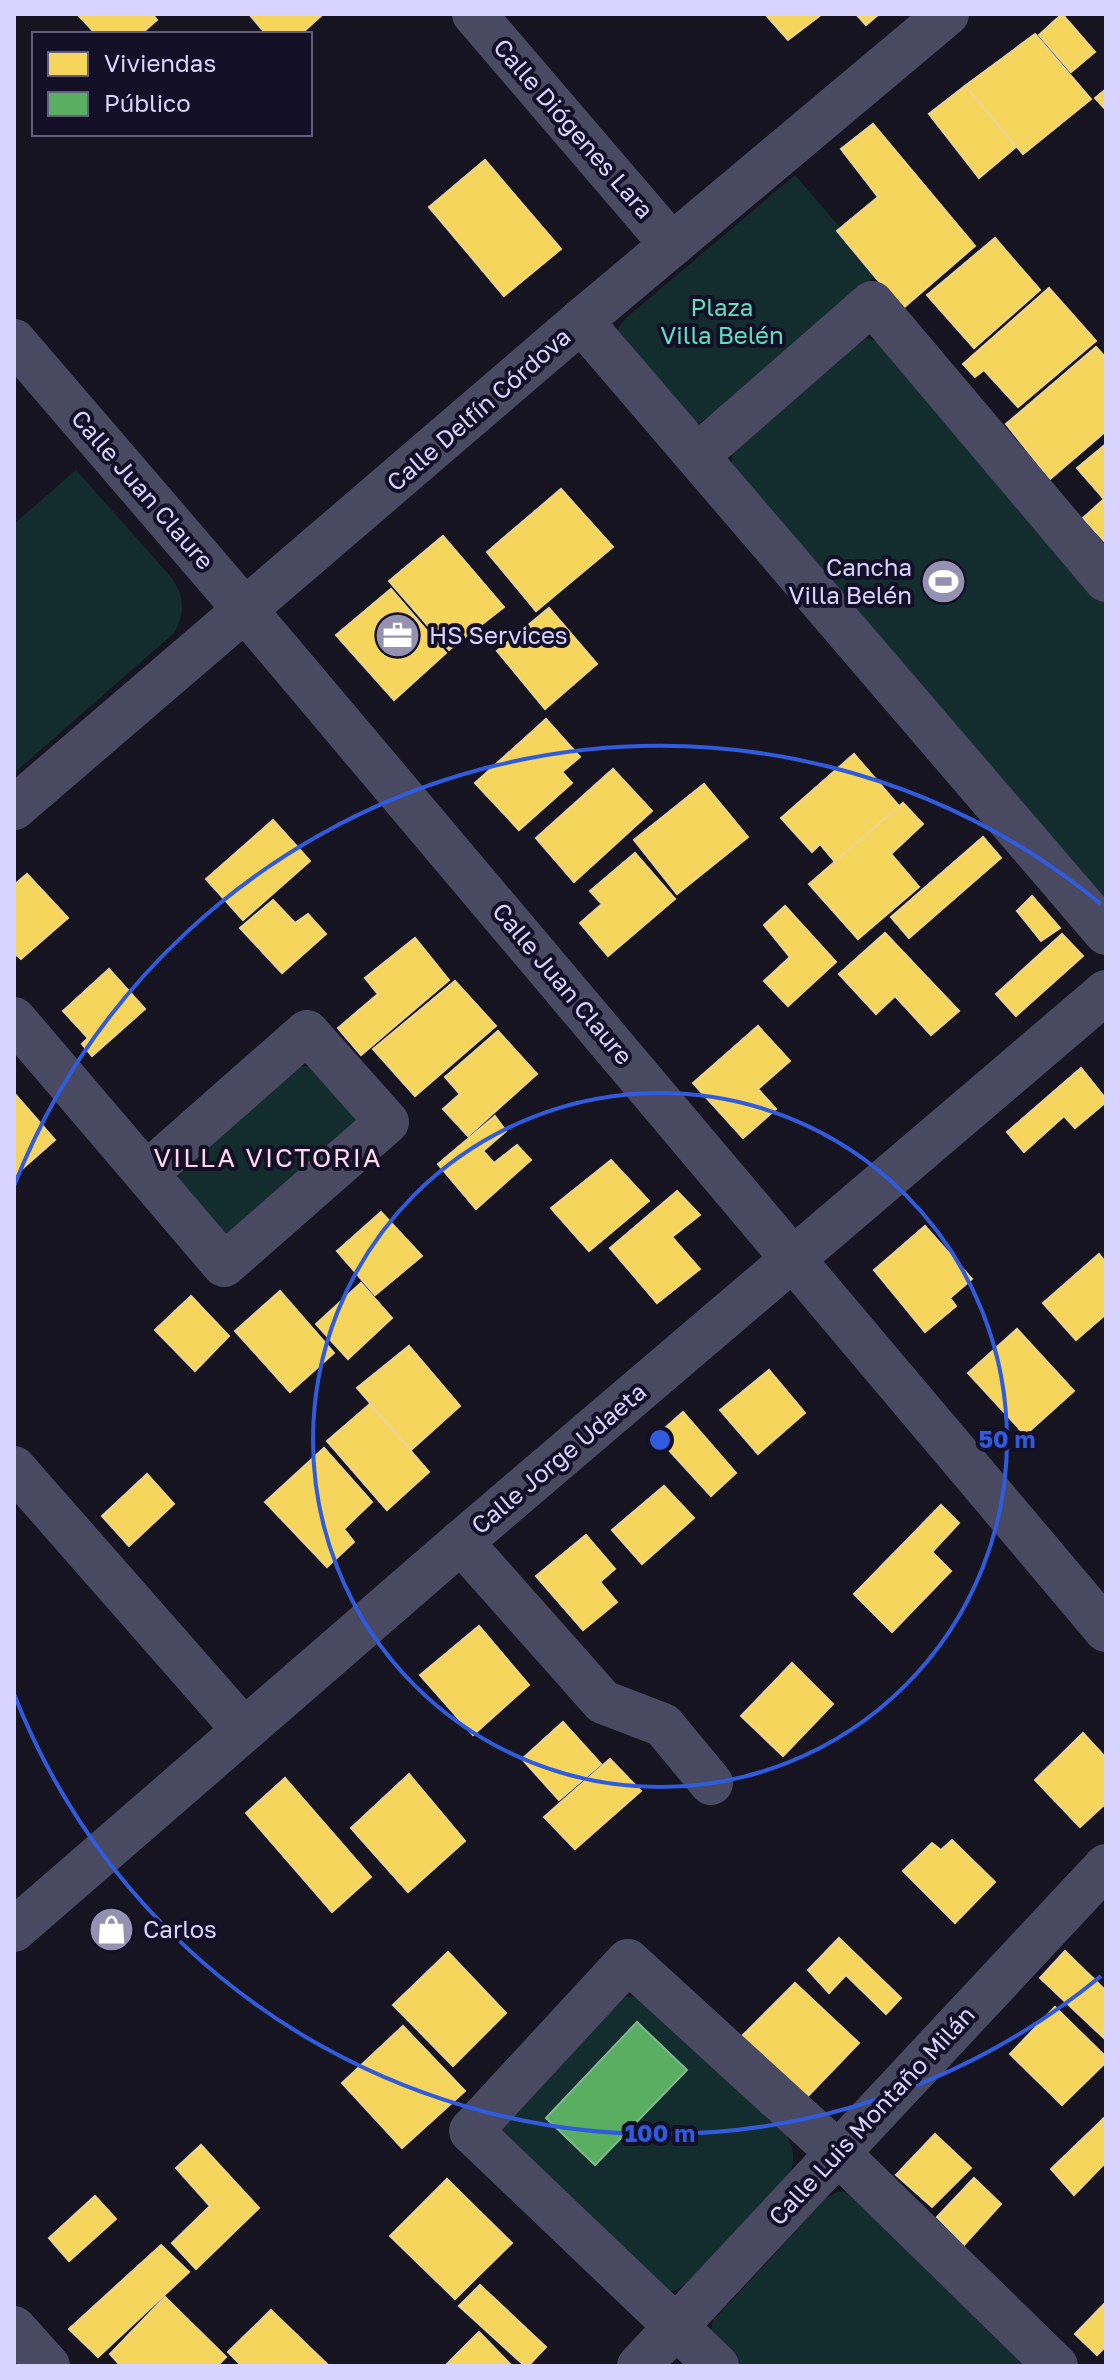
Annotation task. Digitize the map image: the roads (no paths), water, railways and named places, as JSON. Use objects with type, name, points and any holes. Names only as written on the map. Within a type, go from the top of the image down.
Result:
[{"type":"street","name":"Calle Diógenes Lara","points":[[474,14],[672,245]]},
{"type":"street","name":"Calle Delfín Córdova","points":[[14,808],[581,321],[947,14]]},
{"type":"street","points":[[698,455],[872,303],[1106,580]]},
{"type":"street","points":[[581,321],[1106,933]]},
{"type":"street","name":"Calle Juan Claure","points":[[14,341],[795,1258],[1106,1630]]},
{"type":"street","name":"Calle Jorge Udaeta","points":[[14,1930],[461,1542],[1106,992]]},
{"type":"street","points":[[14,1019],[224,1265],[387,1122],[307,1032],[147,1173]]},
{"type":"street","points":[[14,1468],[244,1730]]},
{"type":"street","points":[[461,1542],[603,1702],[663,1725],[711,1783]]},
{"type":"street","name":"Calle Luis Montaño Milán","points":[[639,2366],[1106,1866]]},
{"type":"street","points":[[717,2366],[471,2131],[628,1961],[838,2153],[1056,2366]]},
{"type":"street","points":[[14,2328],[48,2366]]},
{"type":"place","name":"Cancha Villa Belén","points":[[943,582]]},
{"type":"place","name":"HS Services","points":[[398,636]]},
{"type":"place","name":"Carlos","points":[[112,1930]]},
{"type":"district","name":"VILLA VICTORIA","points":[[268,1158]]},
{"type":"park label","name":"Plaza Villa Belén","points":[[722,322]]}]
